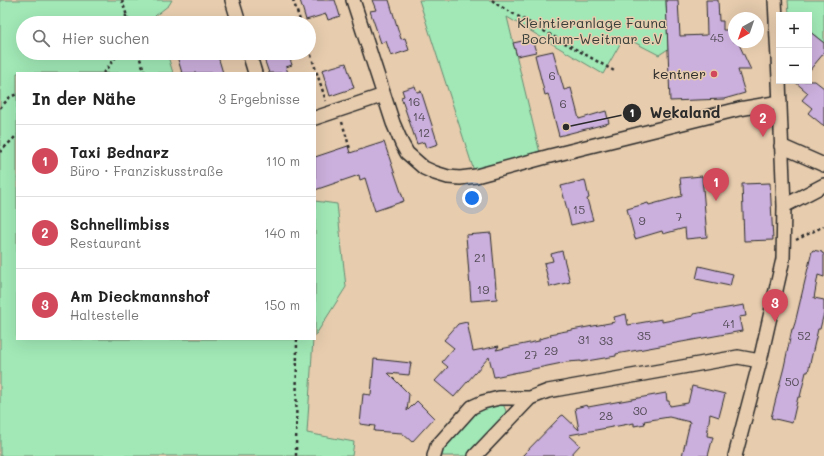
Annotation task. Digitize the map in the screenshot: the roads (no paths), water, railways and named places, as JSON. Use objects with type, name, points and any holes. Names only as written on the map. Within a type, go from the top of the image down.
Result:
[{"type":"street","points":[[232,0],[237,16]]},
{"type":"street","points":[[353,0],[393,123],[402,144],[408,153],[424,168],[435,173],[460,178],[476,176],[739,108],[780,102]]},
{"type":"street","points":[[775,0],[777,48]]},
{"type":"street","points":[[251,60],[255,72]]},
{"type":"street","points":[[735,456],[760,361],[783,259],[784,206],[779,84]]},
{"type":"street","points":[[316,118],[384,95]]},
{"type":"street","points":[[781,146],[824,165]]},
{"type":"street","points":[[784,206],[824,185]]},
{"type":"street","points":[[434,456],[437,446],[472,408],[483,402],[499,398],[530,398],[548,391],[738,357],[760,361]]},
{"type":"street","points":[[475,456],[530,398]]},
{"type":"place","name":"kentner","points":[[714,74]]},
{"type":"place","name":"Wekaland","points":[[566,127]]},
{"type":"place","name":"Schnellimbiss","points":[[763,137]]},
{"type":"place","name":"Taxi Bednarz","points":[[716,201]]},
{"type":"place","name":"Am Dieckmannshof","points":[[775,322]]},
{"type":"park label","name":"Kleintieranlage Fauna Bochum-Weitmar e.V","points":[[592,32]]}]
